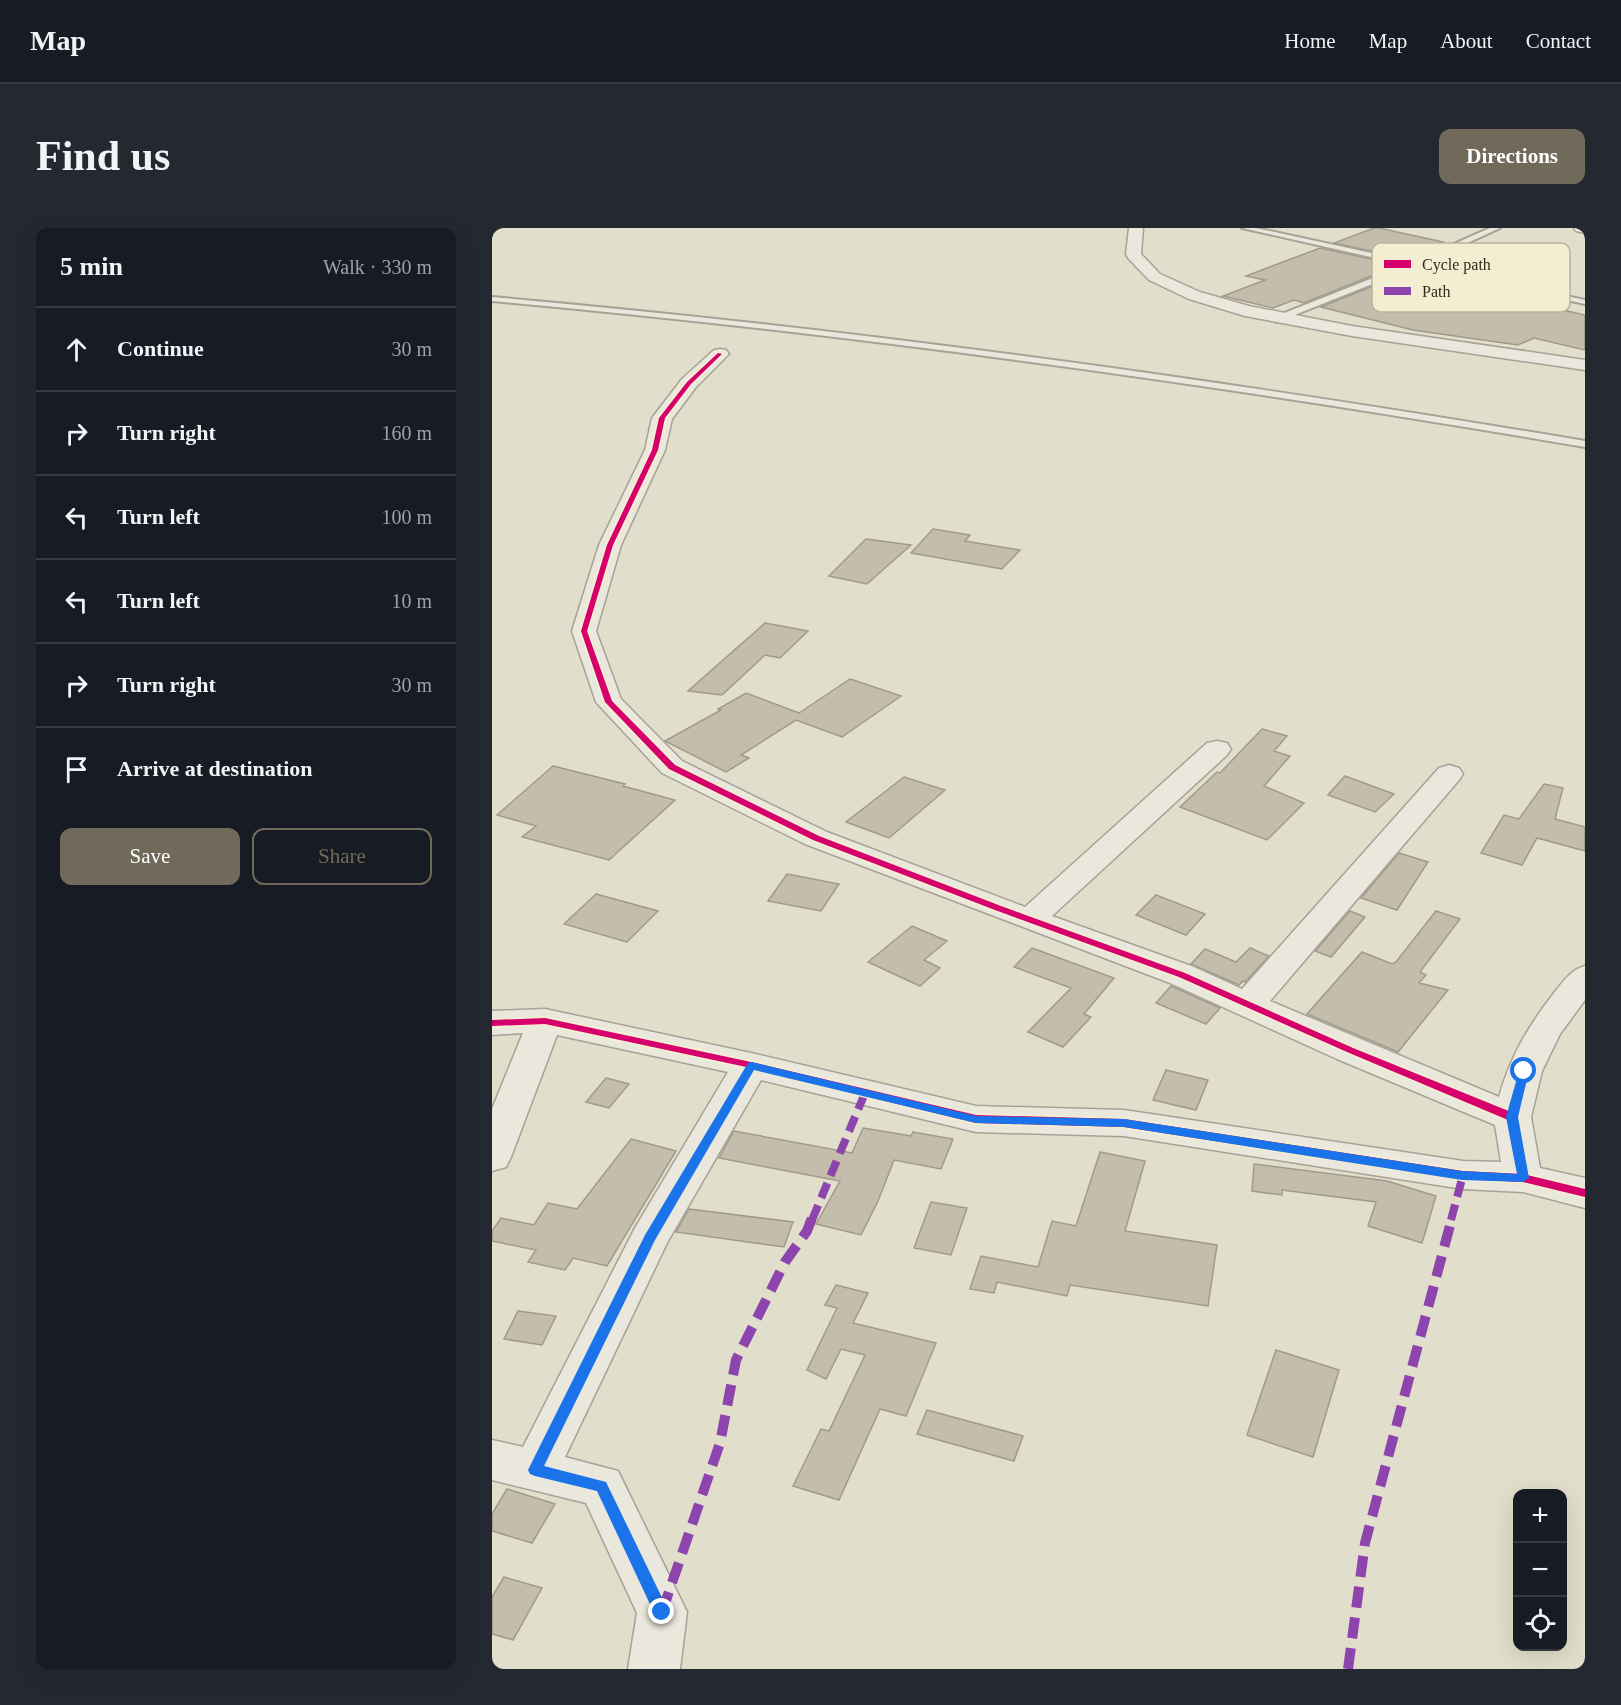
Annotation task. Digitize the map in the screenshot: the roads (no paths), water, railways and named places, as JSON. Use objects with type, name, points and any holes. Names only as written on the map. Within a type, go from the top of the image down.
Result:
[{"type":"street","points":[[1136,228],[1131,240],[1135,256],[1158,278],[1201,298],[1277,319],[1585,365]]},
{"type":"street","points":[[1581,228],[1585,229]]},
{"type":"street","points":[[720,354],[688,383],[662,418],[655,450],[610,545],[584,631],[609,702],[672,767],[816,837],[1182,975],[1350,1050],[1512,1117]]},
{"type":"street","points":[[1030,919],[1217,749]]},
{"type":"street","points":[[1248,1004],[1449,774]]},
{"type":"street","points":[[1523,1178],[1512,1117],[1524,1071],[1544,1030],[1585,977]]},
{"type":"street","points":[[492,1157],[545,1021]]},
{"type":"street","points":[[492,1023],[545,1021],[752,1065],[976,1119],[1124,1123],[1462,1175],[1523,1178],[1585,1193]]},
{"type":"street","points":[[654,1669],[662,1612],[601,1486],[513,1465],[752,1065]]},
{"type":"lane","points":[[1246,228],[1372,256]]},
{"type":"lane","points":[[1462,243],[1496,228]]},
{"type":"lane","points":[[1277,319],[1372,281]]},
{"type":"lane","points":[[492,299],[645,313],[967,350],[1186,381],[1585,444]]},
{"type":"lane","points":[[1570,299],[1585,302]]}]
